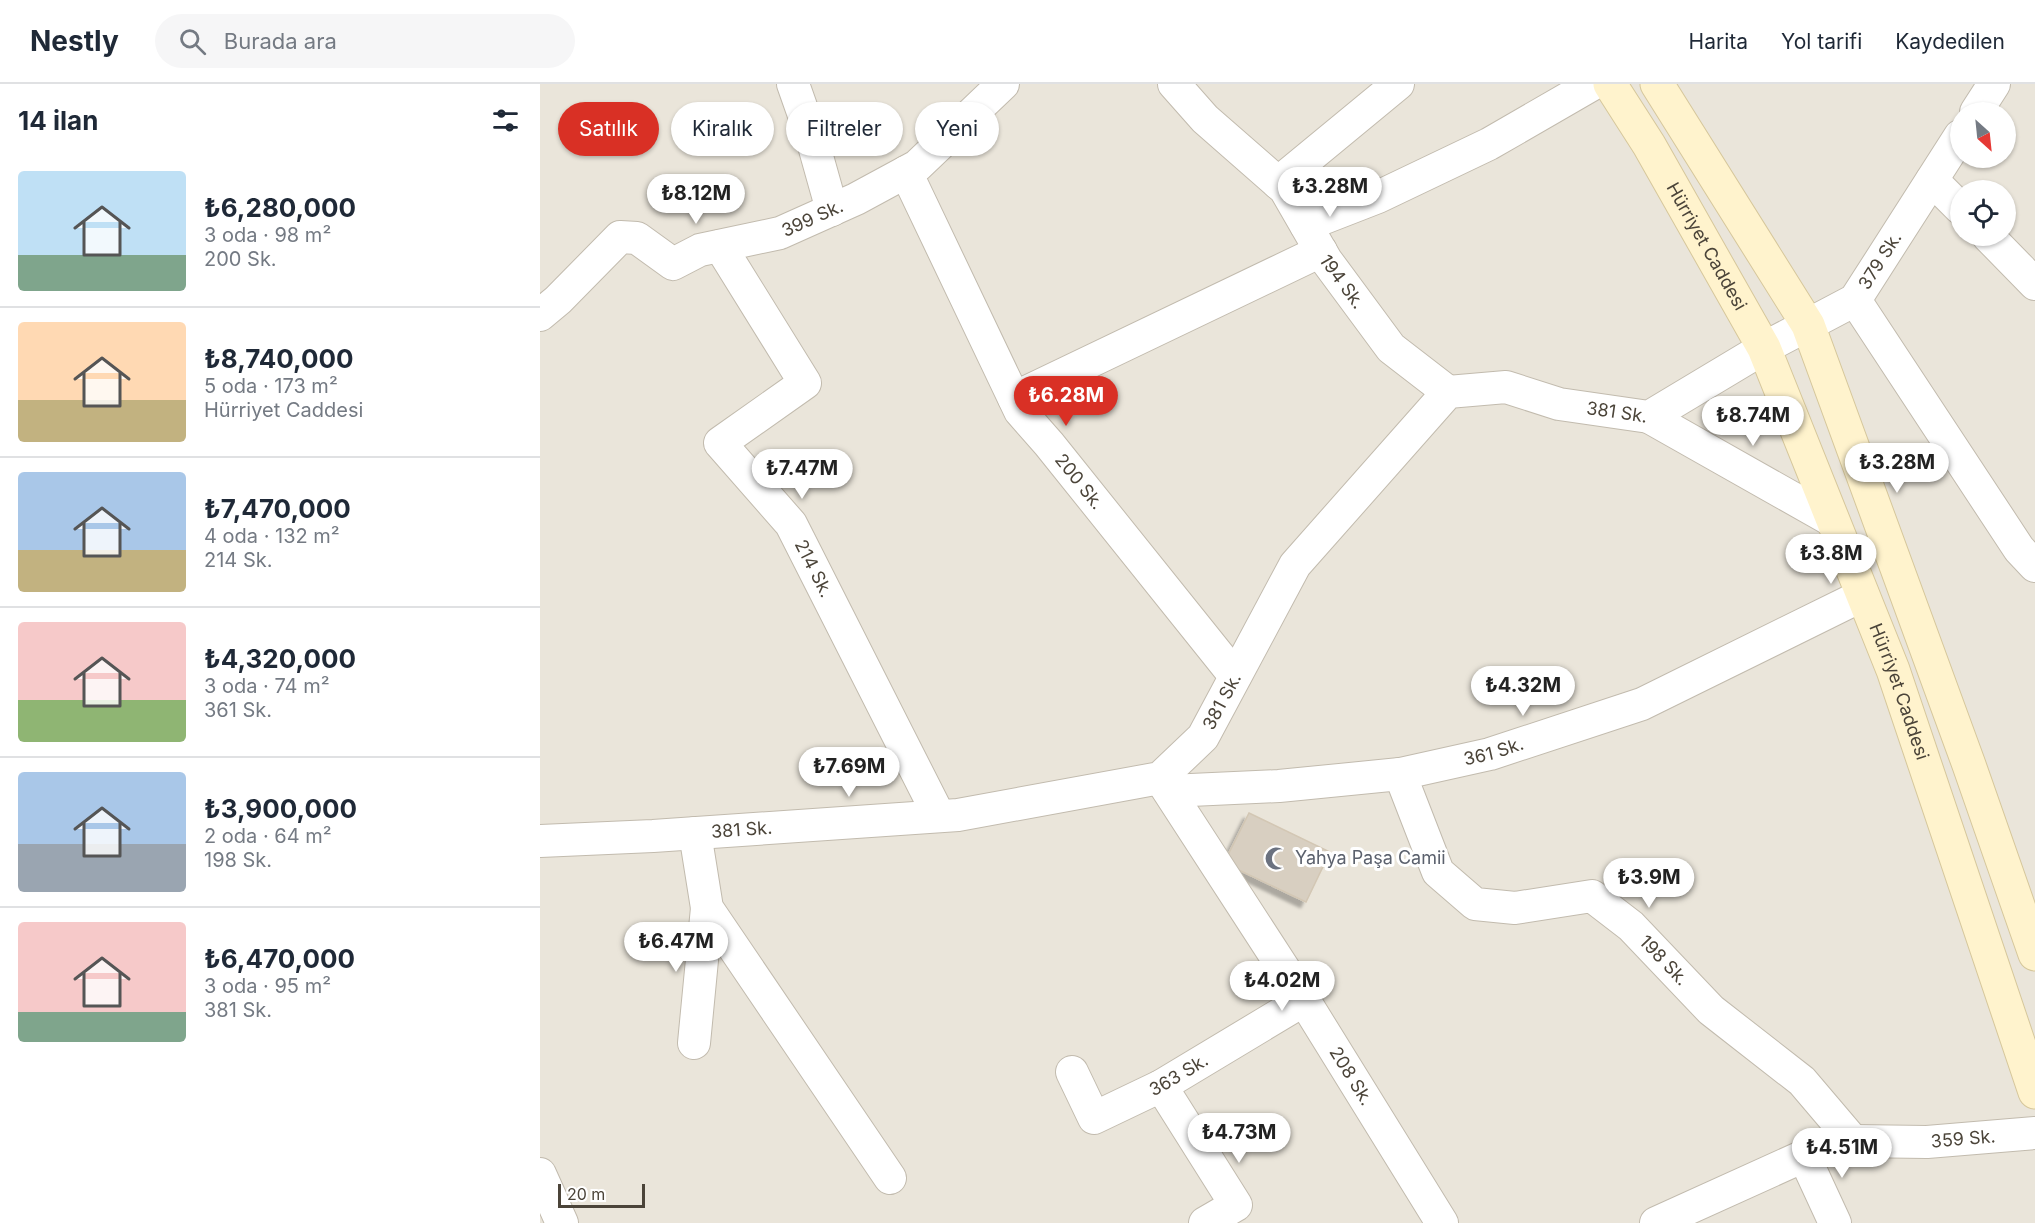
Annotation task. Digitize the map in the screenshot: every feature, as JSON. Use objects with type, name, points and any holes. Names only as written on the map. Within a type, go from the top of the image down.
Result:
[{"type":"main road","name":"Hürriyet Caddesi","points":[[1610,84],[1649,145],[1764,348],[1893,670],[2035,1092]]},
{"type":"main road","points":[[1657,84],[1808,325],[1969,765],[2035,954]]},
{"type":"street","points":[[793,84],[811,135],[832,210]]},
{"type":"street","name":"399 Sk.","points":[[540,315],[558,300],[620,237],[637,238],[673,264],[700,250],[780,233],[856,200],[918,166],[1003,84]]},
{"type":"street","name":"194 Sk.","points":[[1174,84],[1206,120],[1285,189],[1313,238],[1391,348],[1448,392]]},
{"type":"street","points":[[1278,183],[1398,84]]},
{"type":"street","points":[[1014,398],[1313,238],[1378,197],[1489,144],[1593,84]]},
{"type":"street","name":"379 Sk.","points":[[1764,348],[1855,300],[1950,152]]},
{"type":"street","name":"200 Sk.","points":[[906,172],[1020,411],[1235,676]]},
{"type":"street","points":[[1932,180],[1950,198]]},
{"type":"street","name":"214 Sk.","points":[[720,246],[804,382],[720,443],[791,524],[939,816]]},
{"type":"street","points":[[1998,246],[2035,284]]},
{"type":"street","points":[[1855,300],[2019,549],[2035,567]]},
{"type":"street","name":"381 Sk.","points":[[540,841],[958,815],[1165,784],[1203,737],[1295,565],[1448,392],[1506,387],[1559,404],[1649,417],[1764,348]]},
{"type":"street","points":[[1649,417],[1833,521]]},
{"type":"street","name":"361 Sk.","points":[[1165,784],[1279,786],[1400,774],[1490,754],[1642,704],[1863,596]]},
{"type":"street","name":"198 Sk.","points":[[1400,774],[1438,872],[1475,904],[1515,908],[1592,896],[1631,926],[1711,1010],[1802,1081],[1853,1141]]},
{"type":"street","name":"208 Sk.","points":[[1165,784],[1304,1000],[1442,1223]]},
{"type":"street","points":[[694,1043],[707,908],[695,833]]},
{"type":"street","points":[[707,908],[890,1178]]},
{"type":"street","name":"363 Sk.","points":[[1072,1072],[1094,1118],[1161,1086],[1304,1000]]},
{"type":"street","points":[[1161,1086],[1236,1205],[1205,1223]]},
{"type":"street","name":"359 Sk.","points":[[1656,1223],[1804,1156],[1853,1141],[1927,1142],[2035,1133]]},
{"type":"street","points":[[1804,1156],[1835,1223]]},
{"type":"street","points":[[540,1174],[562,1223]]},
{"type":"shaded area","points":[[540,84],[2035,84],[2035,1223],[540,1223]]},
{"type":"building","name":"Yahya Paşa Camii","points":[[1249,813],[1330,852],[1306,902],[1224,863]]},
{"type":"place","name":"Yahya Paşa Camii","points":[[1277,858]]}]
